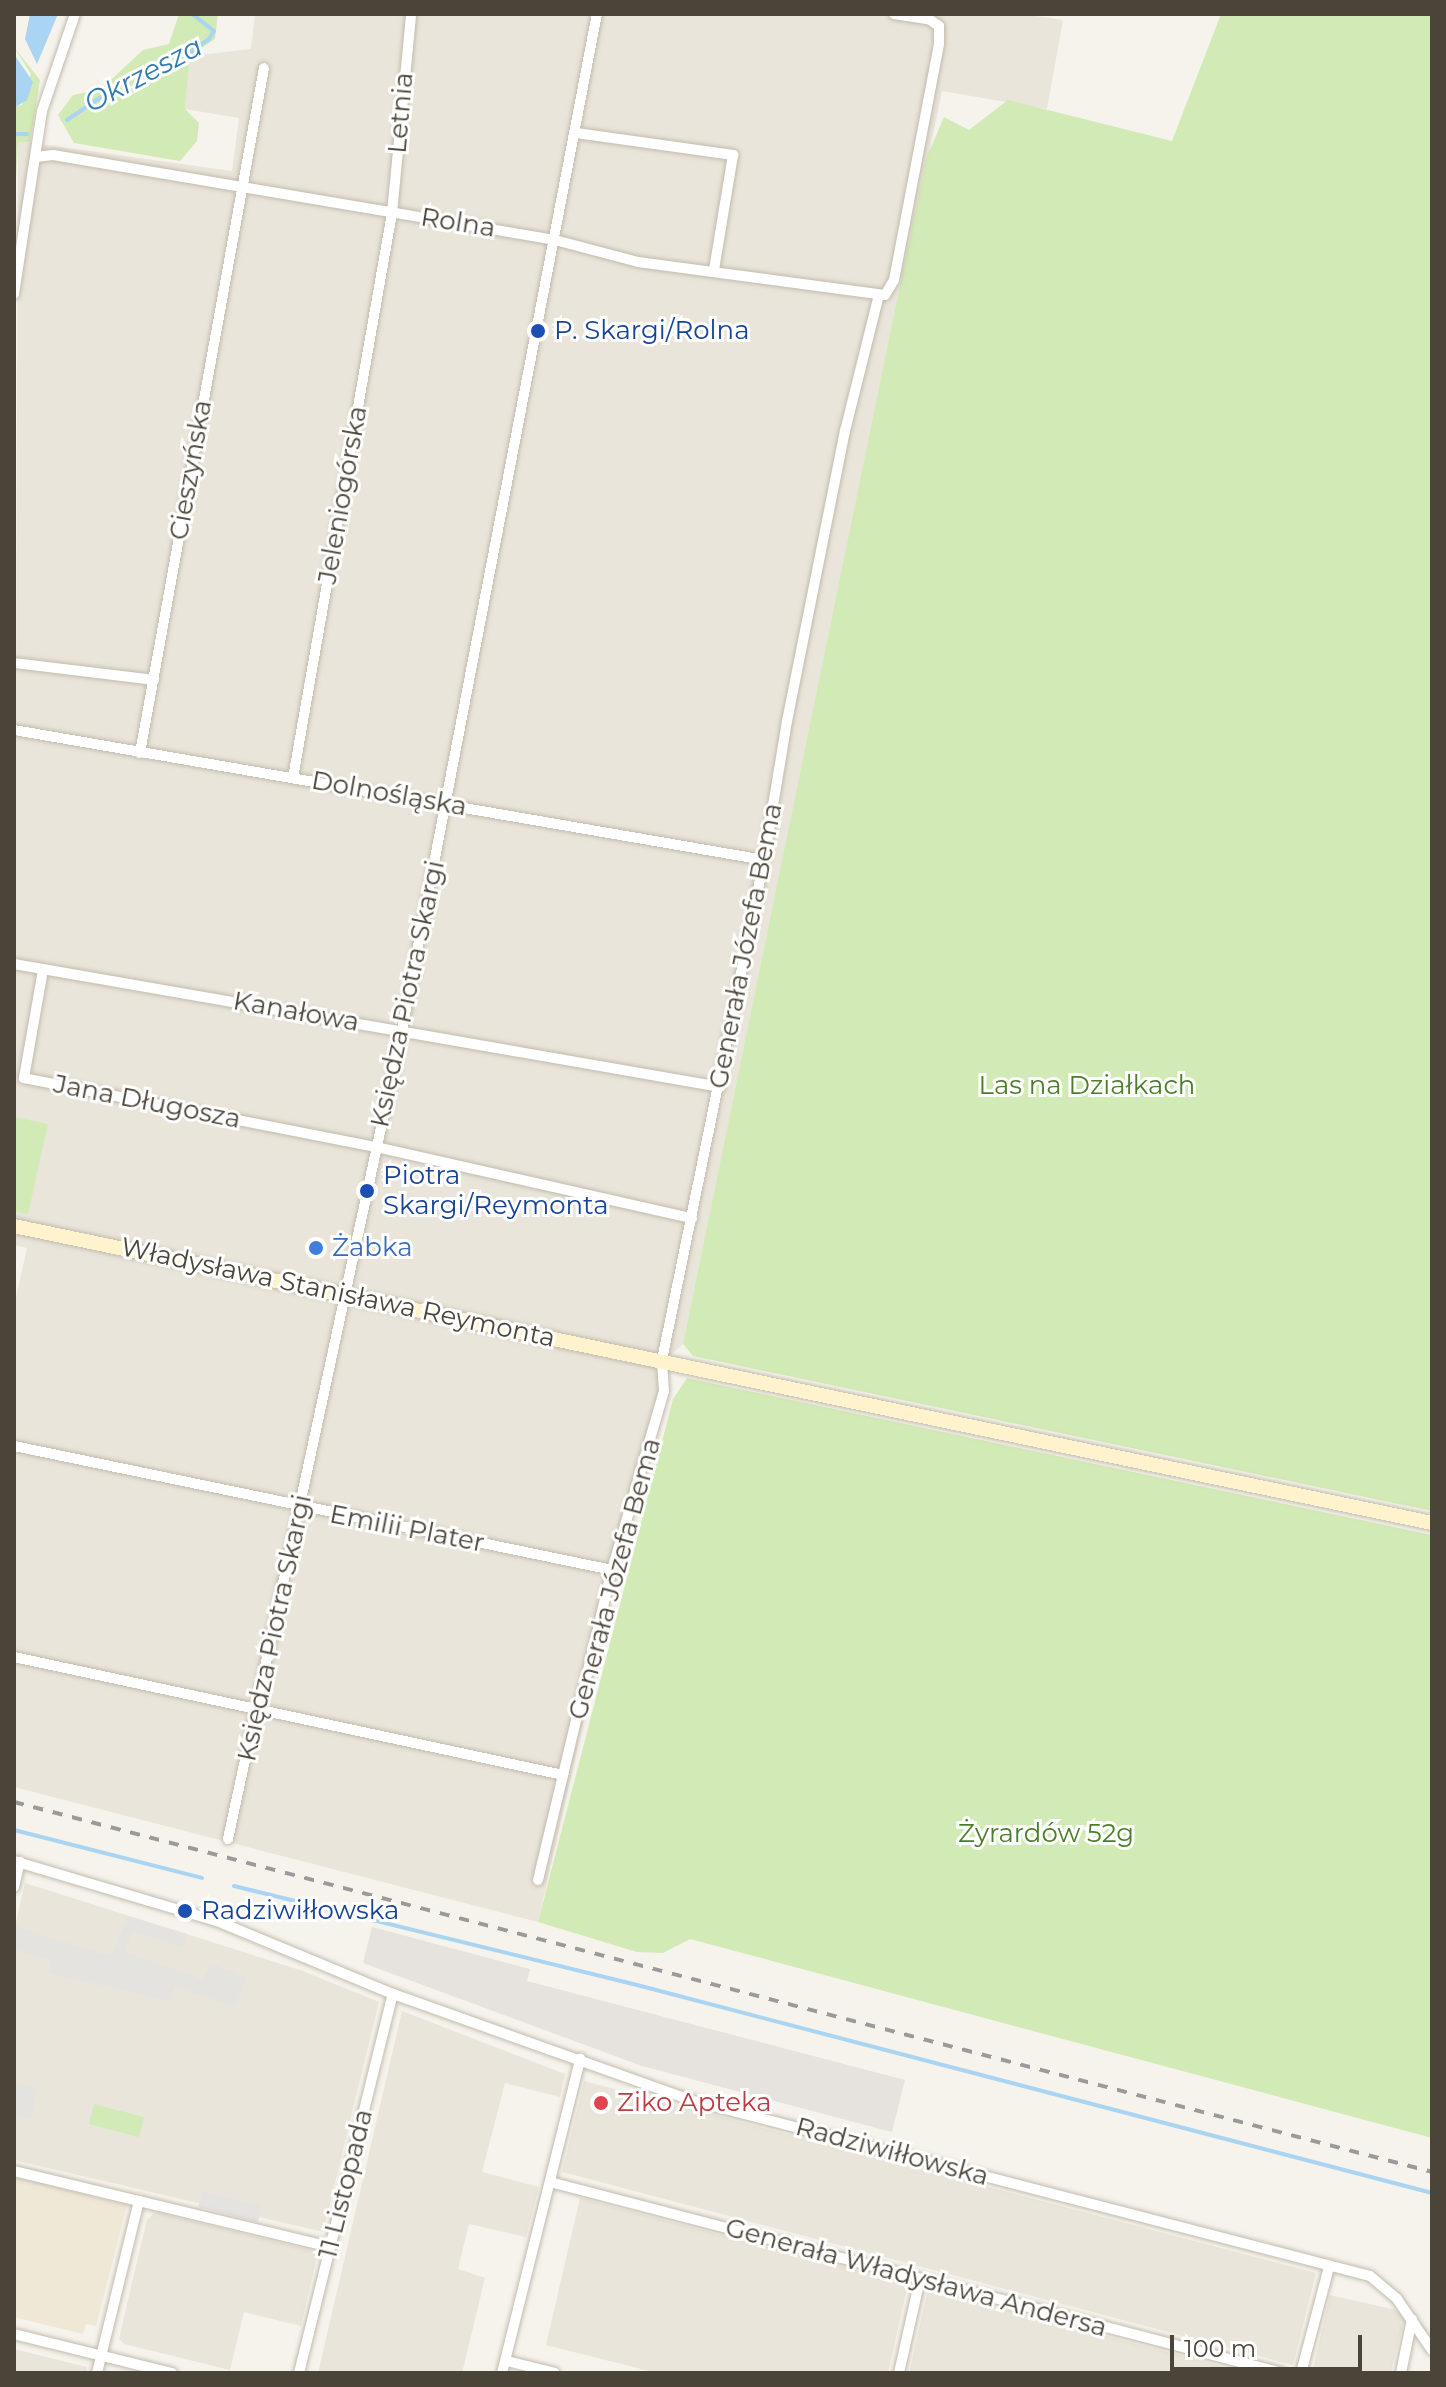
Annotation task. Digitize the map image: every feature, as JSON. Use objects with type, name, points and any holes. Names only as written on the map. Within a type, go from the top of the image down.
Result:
[{"type":"main road","name":"Władysława Stanisława Reymonta","points":[[14,1226],[1432,1523]]},
{"type":"street","points":[[14,294],[42,111],[75,14]]},
{"type":"street","name":"Letnia","points":[[392,213],[411,14]]},
{"type":"street","name":"Księdza Piotra Skargi","points":[[228,1839],[402,1030],[597,14]]},
{"type":"street","points":[[894,14],[930,17]]},
{"type":"street","name":"Generała Józefa Bema","points":[[538,1880],[612,1570],[661,1406],[662,1360],[720,1087],[845,431],[879,295],[892,288],[939,43],[939,26],[930,17]]},
{"type":"street","name":"Cieszyńska","points":[[140,753],[264,68]]},
{"type":"street","points":[[576,133],[733,155],[714,270]]},
{"type":"street","name":"Rolna","points":[[36,157],[53,155],[555,240],[638,262],[879,295]]},
{"type":"street","name":"Jeleniogórska","points":[[293,778],[392,213]]},
{"type":"street","points":[[14,663],[154,680]]},
{"type":"street","name":"Dolnośląska","points":[[14,730],[764,860]]},
{"type":"street","name":"Kanałowa","points":[[14,964],[720,1087]]},
{"type":"street","name":"Jana Długosza","points":[[43,970],[24,1078],[376,1147]]},
{"type":"street","points":[[376,1147],[692,1218]]},
{"type":"street","name":"Emilii Plater","points":[[14,1446],[612,1570]]},
{"type":"street","points":[[14,1657],[563,1775]]},
{"type":"street","points":[[14,1887],[17,1862]]},
{"type":"street","name":"Radziwiłłowska","points":[[17,1862],[217,1921],[393,1994],[690,2100],[1370,2276],[1412,2319],[1432,2350]]},
{"type":"street","name":"11 Listopada","points":[[299,2373],[393,1994]]},
{"type":"street","points":[[502,2373],[580,2059]]},
{"type":"street","points":[[14,2171],[330,2247]]},
{"type":"street","name":"Generała Władysława Andersa","points":[[550,2182],[1282,2373]]},
{"type":"street","points":[[97,2373],[139,2201]]},
{"type":"street","points":[[1301,2373],[1329,2267]]},
{"type":"street","points":[[899,2373],[920,2279]]},
{"type":"street","points":[[1401,2373],[1412,2319]]},
{"type":"street","points":[[14,2334],[172,2373]]},
{"type":"street","points":[[507,2361],[555,2373]]},
{"type":"shaded area","points":[[255,14],[1022,14],[1063,20],[1047,109],[942,91],[683,1344],[666,1359],[538,1922],[14,1787],[14,1306],[27,1248],[14,1245],[18,141],[232,171],[239,118],[185,109],[190,56],[251,49]]},
{"type":"shaded area","points":[[25,1883],[303,1971],[379,2002],[323,2232],[14,2160],[14,1931]]},
{"type":"shaded area","points":[[128,1916],[187,1934],[183,1947],[132,1931],[125,1952],[202,1979],[211,1963],[247,1978],[235,2007],[175,1987],[171,2001],[48,1973],[51,1961],[14,1949],[14,1926],[102,1954],[112,1953]]},
{"type":"shaded area","points":[[372,1927],[530,1969],[527,1981],[905,2080],[892,2132],[642,2066],[363,1963]]},
{"type":"shaded area","points":[[402,2011],[565,2074],[560,2097],[505,2083],[482,2172],[539,2187],[526,2237],[469,2224],[458,2269],[485,2278],[462,2373],[318,2373]]},
{"type":"shaded area","points":[[584,2081],[1316,2273],[1293,2365],[562,2172]]},
{"type":"shaded area","points":[[14,2083],[37,2088],[31,2119],[14,2115]]},
{"type":"shaded area","points":[[14,2177],[127,2205],[96,2326],[86,2324],[83,2334],[14,2317]]},
{"type":"shaded area","points":[[202,2191],[262,2206],[258,2222],[198,2207]]},
{"type":"shaded area","points":[[580,2198],[908,2284],[888,2373],[657,2373],[546,2345]]},
{"type":"shaded area","points":[[155,2212],[318,2252],[301,2326],[244,2312],[230,2370],[124,2344],[119,2339],[133,2278],[147,2220]]},
{"type":"shaded area","points":[[928,2289],[1247,2373],[909,2373]]},
{"type":"shaded area","points":[[1330,2295],[1396,2310],[1404,2318],[1391,2373],[1312,2373]]},
{"type":"shaded area","points":[[14,2349],[87,2367],[86,2373],[14,2373]]},
{"type":"green space","points":[[179,14],[218,14],[215,39],[190,56],[185,109],[199,123],[197,141],[180,161],[74,143],[58,115],[73,95],[101,89],[143,50],[169,44]]},
{"type":"green space","name":"Las na Działkach","points":[[1221,14],[1432,14],[1432,1511],[693,1356],[683,1344],[926,159],[944,117],[969,130],[1008,100],[1172,141]]},
{"type":"green space","points":[[14,47],[40,80],[30,142],[18,142],[14,218],[14,106],[22,105],[31,74]]},
{"type":"green space","points":[[14,1117],[48,1124],[28,1214],[14,1211]]},
{"type":"green space","name":"Żyrardów 52g","points":[[687,1378],[1432,1535],[1432,2138],[690,1939],[663,1953],[637,1952],[538,1922],[673,1399]]},
{"type":"green space","points":[[94,2104],[144,2117],[139,2137],[89,2124]]},
{"type":"water","points":[[30,14],[58,14],[37,64],[25,39]]},
{"type":"water","points":[[14,54],[33,82],[27,100],[15,107]]},
{"type":"waterway","name":"Okrzesza","points":[[67,120],[149,65],[166,69],[209,39],[214,31],[192,14]]},
{"type":"waterway","name":"Okrzesza","points":[[14,134],[27,134]]},
{"type":"waterway","points":[[14,1830],[202,1878]]},
{"type":"waterway","points":[[234,1886],[637,1985],[1432,2193]]},
{"type":"railway","points":[[14,1802],[1432,2172]]},
{"type":"place","name":"P. Skargi/Rolna","points":[[538,331]]},
{"type":"place","name":"Piotra Skargi/Reymonta","points":[[367,1191]]},
{"type":"place","name":"Żabka","points":[[316,1248]]},
{"type":"place","name":"Radziwiłłowska","points":[[185,1911]]},
{"type":"place","name":"Ziko Apteka","points":[[601,2103]]}]
